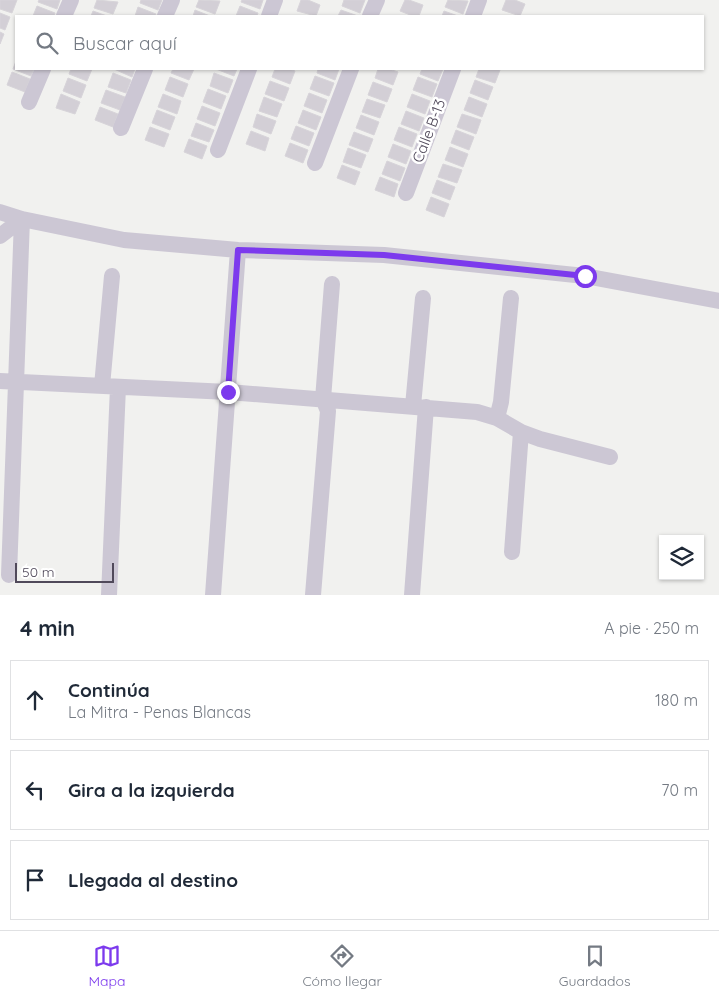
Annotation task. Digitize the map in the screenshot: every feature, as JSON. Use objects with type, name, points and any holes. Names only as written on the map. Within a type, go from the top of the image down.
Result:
[{"type":"street","points":[[64,15],[71,0]]},
{"type":"street","points":[[166,15],[172,0]]},
{"type":"street","points":[[269,15],[275,0]]},
{"type":"street","points":[[370,15],[377,0]]},
{"type":"street","points":[[473,15],[479,0]]},
{"type":"street","points":[[29,102],[43,70]]},
{"type":"street","points":[[121,128],[145,70]]},
{"type":"street","points":[[218,150],[249,70]]},
{"type":"street","points":[[315,163],[350,70]]},
{"type":"street","name":"Calle B-13","points":[[406,193],[453,70]]},
{"type":"street","points":[[0,212],[22,220],[124,240],[238,250],[384,255],[585,276],[719,302]]},
{"type":"street","points":[[0,236],[22,220]]},
{"type":"street","points":[[10,575],[22,220]]},
{"type":"street","points":[[213,595],[238,250]]},
{"type":"street","points":[[109,595],[112,276]]},
{"type":"street","points":[[314,595],[328,410],[323,399],[332,284]]},
{"type":"street","points":[[412,595],[423,298]]},
{"type":"street","points":[[497,418],[501,402],[511,298]]},
{"type":"street","points":[[0,381],[228,392],[477,412],[497,418],[521,432],[540,439],[610,457]]},
{"type":"street","points":[[512,552],[521,432]]},
{"type":"building","points":[[0,0],[17,0],[12,13],[0,9]]},
{"type":"building","points":[[39,0],[60,0],[57,9],[38,2]]},
{"type":"building","points":[[97,0],[118,2],[113,14],[94,8]]},
{"type":"building","points":[[141,0],[162,0],[158,10],[140,3]]},
{"type":"building","points":[[199,0],[220,1],[215,14],[196,7]]},
{"type":"building","points":[[242,0],[263,0],[260,9],[241,2]]},
{"type":"building","points":[[301,0],[308,0],[320,5],[316,15],[297,11]]},
{"type":"building","points":[[344,0],[365,0],[360,13],[342,6]]},
{"type":"building","points":[[405,0],[423,5],[419,15],[410,15],[400,11]]},
{"type":"building","points":[[448,0],[468,1],[463,14],[445,7]]},
{"type":"building","points":[[506,0],[515,0],[525,4],[520,15],[502,10]]},
{"type":"building","points":[[37,6],[55,13],[54,15],[33,15]]},
{"type":"building","points":[[240,6],[258,13],[257,15],[236,15]]},
{"type":"building","points":[[138,7],[156,14],[156,15],[135,15]]},
{"type":"building","points":[[195,10],[208,15],[193,15]]},
{"type":"building","points":[[341,10],[355,15],[338,15]]},
{"type":"building","points":[[93,11],[104,15],[91,15]]},
{"type":"building","points":[[444,11],[455,15],[442,15]]},
{"type":"building","points":[[0,13],[10,17],[5,30],[0,28]]},
{"type":"building","points":[[0,32],[4,34],[0,44]]},
{"type":"building","points":[[16,70],[34,70],[31,76]]},
{"type":"building","points":[[71,70],[92,70],[87,81],[69,74]]},
{"type":"building","points":[[116,70],[135,70],[132,77]]},
{"type":"building","points":[[172,70],[194,70],[189,80],[171,73]]},
{"type":"building","points":[[219,70],[237,70],[234,76]]},
{"type":"building","points":[[275,70],[295,71],[290,84],[272,77]]},
{"type":"building","points":[[318,70],[339,70],[335,80],[317,73]]},
{"type":"building","points":[[378,70],[398,72],[393,85],[375,78]]},
{"type":"building","points":[[422,70],[443,70],[438,81],[420,74]]},
{"type":"building","points":[[479,70],[500,70],[495,83],[476,77]]},
{"type":"building","points":[[12,72],[30,79],[25,92],[7,85]]},
{"type":"building","points":[[113,73],[131,80],[126,93],[108,87]]},
{"type":"building","points":[[214,73],[233,80],[228,93],[210,86]]},
{"type":"building","points":[[315,76],[334,83],[329,96],[310,89]]},
{"type":"building","points":[[170,77],[188,84],[183,97],[165,90]]},
{"type":"building","points":[[418,77],[437,84],[432,97],[413,90]]},
{"type":"building","points":[[68,78],[86,85],[81,98],[63,91]]},
{"type":"building","points":[[475,80],[493,87],[488,100],[470,93]]},
{"type":"building","points":[[270,81],[289,88],[284,101],[265,94]]},
{"type":"building","points":[[373,82],[392,89],[387,102],[368,95]]},
{"type":"building","points":[[208,89],[226,96],[221,109],[203,102]]},
{"type":"building","points":[[106,90],[125,97],[120,110],[101,103]]},
{"type":"building","points":[[309,93],[327,100],[322,113],[304,106]]},
{"type":"building","points":[[61,94],[80,102],[75,114],[56,108]]},
{"type":"building","points":[[163,94],[181,101],[177,114],[158,107]]},
{"type":"building","points":[[412,94],[430,101],[425,114],[407,107]]},
{"type":"building","points":[[264,97],[282,104],[277,117],[259,111]]},
{"type":"building","points":[[469,97],[487,104],[482,117],[464,110]]},
{"type":"building","points":[[367,99],[385,105],[380,118],[362,112]]},
{"type":"building","points":[[202,106],[220,113],[215,126],[197,119]]},
{"type":"building","points":[[100,107],[118,114],[113,127],[95,120]]},
{"type":"building","points":[[157,110],[175,117],[170,130],[152,123]]},
{"type":"building","points":[[303,110],[321,117],[316,130],[298,123]]},
{"type":"building","points":[[406,111],[424,118],[419,131],[401,124]]},
{"type":"building","points":[[257,114],[276,121],[271,134],[253,127]]},
{"type":"building","points":[[462,114],[481,120],[476,134],[457,127]]},
{"type":"building","points":[[361,115],[379,122],[374,135],[356,128]]},
{"type":"building","points":[[196,123],[214,130],[209,142],[191,136]]},
{"type":"building","points":[[296,126],[314,133],[309,146],[291,139]]},
{"type":"building","points":[[150,127],[169,134],[164,147],[145,140]]},
{"type":"building","points":[[399,127],[417,134],[412,147],[394,140]]},
{"type":"building","points":[[456,130],[474,137],[469,150],[451,143]]},
{"type":"building","points":[[251,131],[269,138],[265,151],[246,144]]},
{"type":"building","points":[[354,132],[373,139],[368,152],[349,145]]},
{"type":"building","points":[[189,139],[207,146],[202,159],[184,152]]},
{"type":"building","points":[[290,143],[308,150],[303,163],[285,156]]},
{"type":"building","points":[[393,144],[411,151],[406,164],[388,157]]},
{"type":"building","points":[[450,147],[468,154],[463,167],[445,160]]},
{"type":"building","points":[[348,148],[366,155],[361,168],[343,162]]},
{"type":"building","points":[[387,161],[405,168],[400,181],[382,174]]},
{"type":"building","points":[[443,164],[462,170],[457,183],[438,177]]},
{"type":"building","points":[[342,165],[360,172],[355,185],[337,178]]},
{"type":"building","points":[[380,177],[398,184],[394,197],[375,190]]},
{"type":"building","points":[[437,180],[455,187],[450,200],[432,193]]},
{"type":"building","points":[[431,197],[449,204],[444,217],[426,210]]},
{"type":"route","points":[[228,392],[238,250],[384,255],[585,276]]}]
